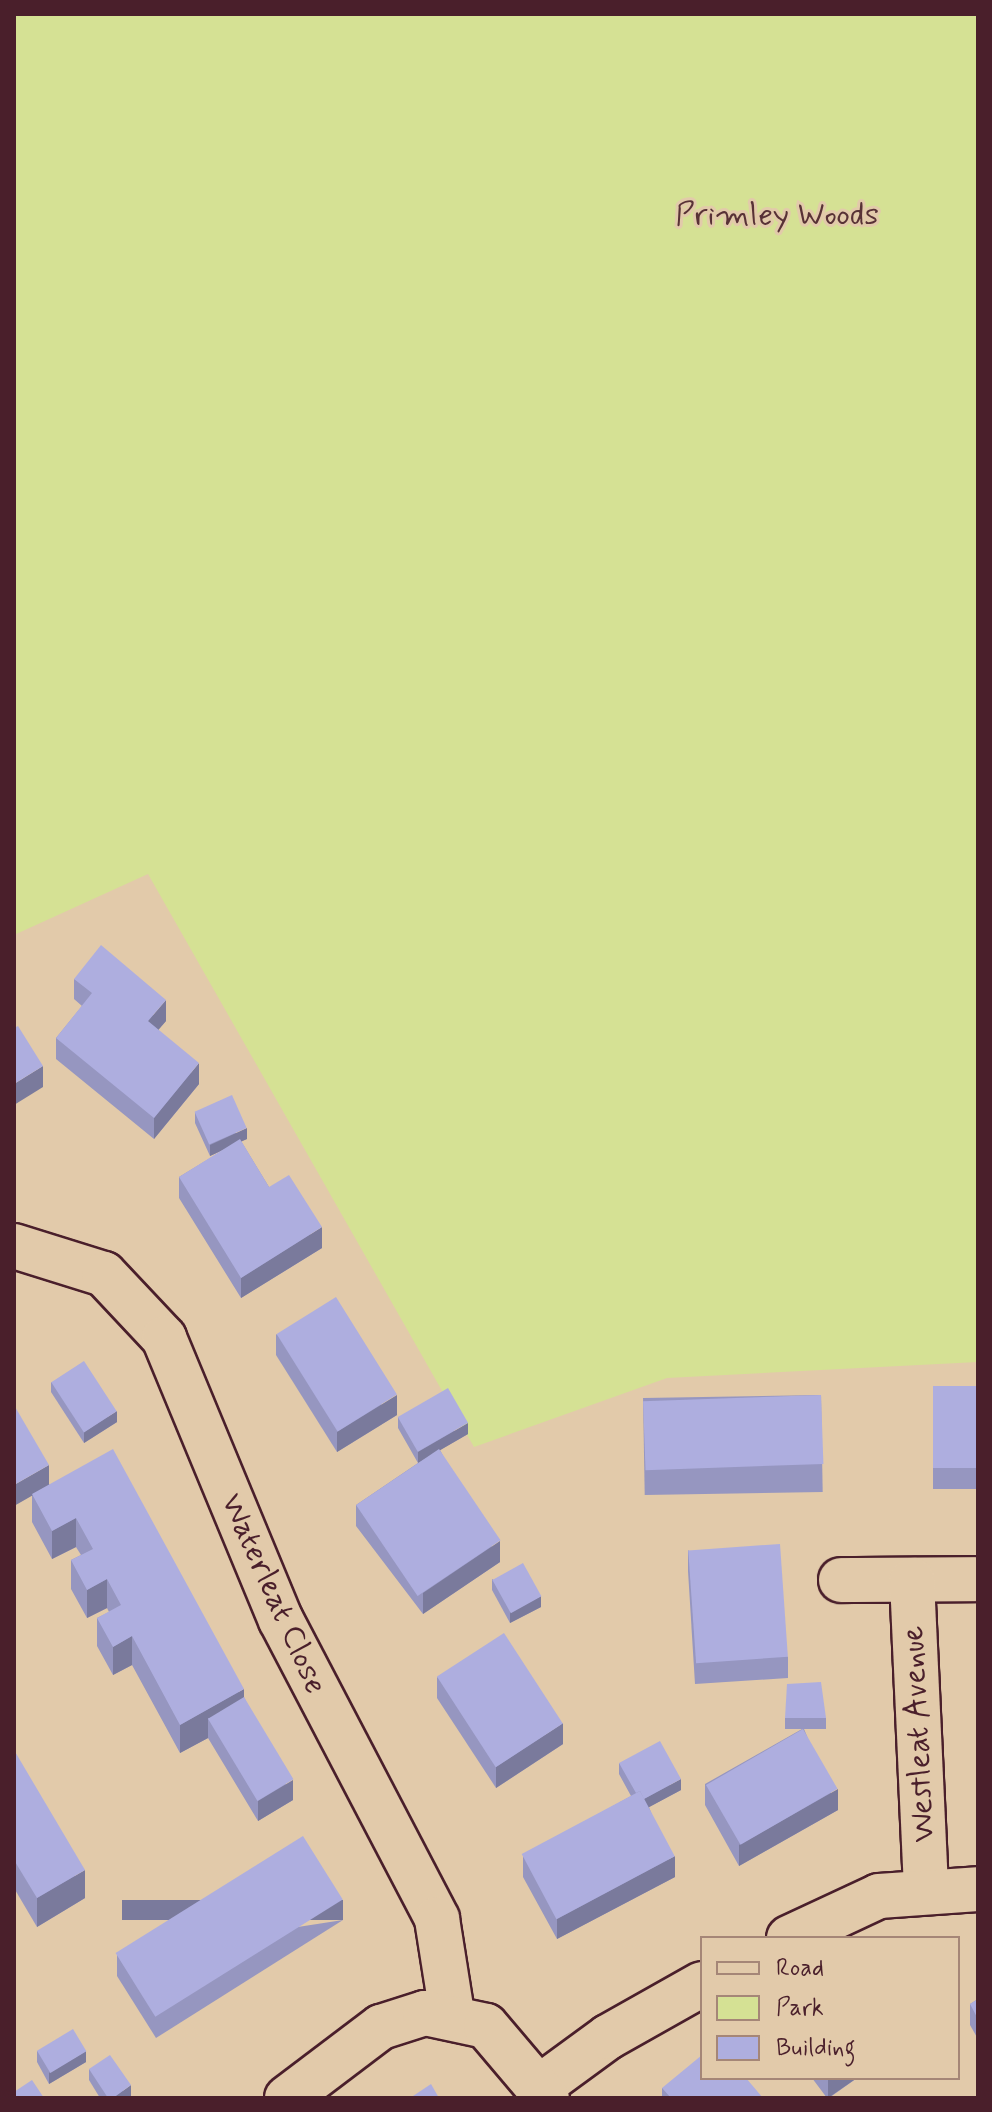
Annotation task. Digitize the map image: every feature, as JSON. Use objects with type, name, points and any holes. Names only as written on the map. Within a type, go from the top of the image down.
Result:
[{"type":"street","name":"Waterleat Close","points":[[14,1246],[104,1274],[164,1338],[281,1620],[437,1919],[452,2014]]},
{"type":"street","points":[[841,1580],[975,1579]]},
{"type":"street","name":"Westleat Avenue","points":[[912,1580],[926,1888]]},
{"type":"street","name":"Westleat Avenue","points":[[793,1936],[879,1896],[926,1888],[978,1889]]},
{"type":"street","points":[[287,2098],[381,2027],[452,2014],[486,2026],[544,2092],[608,2037],[700,1985]]},
{"type":"green space","name":"Primley Woods","points":[[14,14],[978,14],[978,1362],[667,1378],[474,1447],[148,874],[14,935]]},
{"type":"building","points":[[101,945],[166,1000],[148,1021],[199,1063],[154,1118],[56,1038],[92,993],[74,979]]},
{"type":"building","points":[[18,1026],[43,1066],[14,1084],[14,1028]]},
{"type":"building","points":[[232,1095],[247,1128],[209,1145],[195,1112]]},
{"type":"building","points":[[240,1139],[269,1187],[289,1175],[322,1227],[241,1278],[179,1177]]},
{"type":"building","points":[[336,1297],[397,1395],[338,1432],[277,1334]]},
{"type":"building","points":[[84,1361],[117,1411],[84,1433],[51,1382]]},
{"type":"building","points":[[933,1386],[978,1386],[978,1468],[933,1468]]},
{"type":"building","points":[[448,1388],[468,1423],[418,1452],[398,1417]]},
{"type":"building","points":[[821,1395],[823,1464],[646,1470],[643,1401]]},
{"type":"building","points":[[14,1405],[49,1465],[14,1485]]},
{"type":"building","points":[[113,1449],[244,1689],[180,1725],[132,1636],[113,1647],[97,1618],[121,1605],[107,1579],[87,1590],[71,1560],[93,1549],[76,1518],[52,1531],[32,1494]]},
{"type":"building","points":[[439,1449],[501,1540],[418,1596],[356,1505]]},
{"type":"building","points":[[780,1544],[788,1657],[696,1663],[688,1550]]},
{"type":"building","points":[[523,1563],[541,1596],[511,1613],[492,1580]]},
{"type":"building","points":[[504,1633],[563,1724],[496,1767],[437,1677]]},
{"type":"building","points":[[821,1682],[826,1718],[785,1718],[787,1684]]},
{"type":"building","points":[[244,1697],[293,1779],[257,1801],[208,1719]]},
{"type":"building","points":[[803,1729],[838,1789],[741,1845],[706,1785]]},
{"type":"building","points":[[660,1741],[681,1779],[644,1799],[640,1791],[636,1793],[619,1763]]},
{"type":"building","points":[[14,1750],[85,1870],[37,1898],[14,1860]]},
{"type":"building","points":[[640,1791],[675,1856],[556,1919],[522,1854]]},
{"type":"building","points":[[303,1836],[343,1900],[155,2017],[116,1953]]},
{"type":"building","points":[[978,1999],[978,2019],[970,2004]]},
{"type":"building","points":[[73,2029],[86,2051],[50,2073],[37,2051]]},
{"type":"building","points":[[110,2055],[131,2085],[113,2098],[108,2098],[89,2069]]},
{"type":"building","points":[[700,2057],[700,2080],[748,2080],[763,2098],[671,2098],[662,2088]]},
{"type":"building","points":[[32,2080],[44,2098],[14,2098],[14,2092]]},
{"type":"building","points":[[431,2084],[439,2098],[410,2098]]}]
